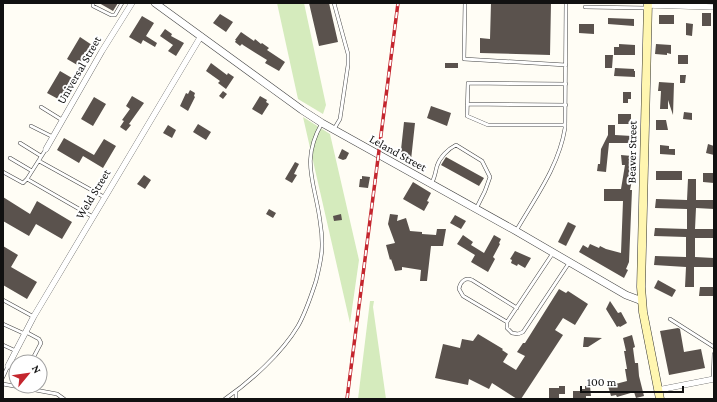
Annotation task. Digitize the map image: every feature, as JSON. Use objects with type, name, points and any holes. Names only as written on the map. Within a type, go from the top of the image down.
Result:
[{"type":"main road","name":"Beaver Street","points":[[647,5],[642,301],[660,399]]},
{"type":"street","name":"Universal Street","points":[[46,149],[132,3]]},
{"type":"street","name":"Leland Street","points":[[155,3],[302,110],[334,130],[516,231],[626,295],[642,301]]},
{"type":"street","points":[[647,5],[714,7]]},
{"type":"street","name":"Weld Street","points":[[15,354],[34,317],[104,197],[201,36]]},
{"type":"street","points":[[658,390],[713,379]]},
{"type":"lane","points":[[93,3],[93,6],[112,16],[115,15],[122,3]]},
{"type":"lane","points":[[334,3],[348,54],[348,65],[340,119],[334,130]]},
{"type":"lane","points":[[465,3],[464,59],[566,65]]},
{"type":"lane","points":[[516,231],[555,162],[563,141],[566,105],[566,3]]},
{"type":"lane","points":[[585,7],[647,5]]},
{"type":"lane","points":[[565,125],[488,125],[467,116],[467,104],[468,83],[566,84]]},
{"type":"lane","points":[[467,104],[566,105]]},
{"type":"lane","points":[[41,107],[62,120]]},
{"type":"lane","points":[[225,399],[258,373],[284,345],[298,327],[310,302],[321,263],[323,245],[320,219],[313,191],[310,161],[312,145],[322,122]]},
{"type":"lane","points":[[31,126],[53,137]]},
{"type":"lane","points":[[20,144],[41,156]]},
{"type":"lane","points":[[431,184],[435,178],[437,165],[449,148],[456,145],[482,161],[490,177],[476,209]]},
{"type":"lane","points":[[27,180],[46,149]]},
{"type":"lane","points":[[10,158],[32,171]]},
{"type":"lane","points":[[39,161],[104,197]]},
{"type":"lane","points":[[3,172],[23,182],[27,180],[93,217]]},
{"type":"lane","points":[[553,253],[507,322],[508,328],[512,333],[518,334],[523,332],[569,262]]},
{"type":"lane","points":[[507,322],[463,296],[459,289],[460,284],[468,278],[517,308]]},
{"type":"lane","points":[[3,300],[34,317]]},
{"type":"lane","points":[[670,319],[714,347]]},
{"type":"lane","points":[[3,324],[39,339],[40,343],[35,354]]},
{"type":"lane","points":[[3,345],[16,351]]},
{"type":"lane","points":[[713,379],[714,354]]},
{"type":"lane","points":[[3,384],[57,394],[64,399]]},
{"type":"lane","points":[[236,391],[236,399]]},
{"type":"green space","points":[[277,3],[304,3],[326,105],[323,114],[298,99]]},
{"type":"green space","points":[[303,117],[330,134],[359,260],[350,323]]},
{"type":"green space","points":[[370,301],[374,301],[373,307],[386,399],[358,399]]},
{"type":"building","points":[[99,3],[118,3],[113,11]]},
{"type":"building","points":[[309,3],[329,3],[338,42],[319,46]]},
{"type":"building","points":[[491,3],[551,3],[550,55],[480,53],[480,38],[490,39]]},
{"type":"building","points":[[702,13],[711,13],[711,26],[702,26]]},
{"type":"building","points":[[220,14],[233,22],[226,32],[213,23]]},
{"type":"building","points":[[659,15],[674,15],[674,24],[659,24]]},
{"type":"building","points":[[142,16],[154,23],[146,36],[157,43],[155,47],[143,40],[141,44],[129,37]]},
{"type":"building","points":[[608,18],[634,19],[634,26],[608,24]]},
{"type":"building","points":[[686,23],[693,24],[692,36],[686,35]]},
{"type":"building","points":[[579,24],[594,24],[594,34],[579,33]]},
{"type":"building","points":[[165,29],[172,34],[171,36],[184,43],[176,56],[168,51],[173,45],[160,36]]},
{"type":"building","points":[[241,32],[254,41],[255,39],[261,44],[262,43],[269,48],[267,50],[285,62],[279,71],[265,63],[267,60],[242,44],[240,46],[235,42]]},
{"type":"building","points":[[80,37],[92,45],[79,66],[67,59]]},
{"type":"building","points":[[619,44],[635,45],[635,55],[614,55],[614,47],[619,47]]},
{"type":"building","points":[[656,44],[671,45],[671,54],[655,54]]},
{"type":"building","points":[[605,55],[613,55],[612,68],[605,68]]},
{"type":"building","points":[[678,55],[688,55],[688,64],[678,64]]},
{"type":"building","points":[[211,63],[227,75],[228,73],[234,77],[226,89],[218,83],[220,81],[206,71]]},
{"type":"building","points":[[445,63],[458,63],[458,68],[445,68]]},
{"type":"building","points":[[615,68],[634,69],[635,77],[614,76]]},
{"type":"building","points":[[60,71],[72,78],[60,100],[47,93]]},
{"type":"building","points":[[680,75],[686,75],[685,83],[680,83]]},
{"type":"building","points":[[659,82],[674,83],[673,115],[668,100],[668,109],[660,109],[661,91],[658,91]]},
{"type":"building","points":[[190,90],[195,93],[195,97],[188,111],[180,106],[186,93],[188,94]]},
{"type":"building","points":[[223,91],[227,94],[223,99],[219,96]]},
{"type":"building","points":[[623,92],[631,92],[631,99],[628,99],[628,103],[623,103]]},
{"type":"building","points":[[132,96],[144,103],[129,124],[131,125],[126,131],[120,127],[124,121],[122,120],[130,109],[126,106]]},
{"type":"building","points":[[260,96],[267,100],[266,102],[269,104],[262,115],[252,109]]},
{"type":"building","points":[[94,97],[106,104],[93,126],[81,119]]},
{"type":"building","points":[[431,106],[451,113],[447,126],[427,118]]},
{"type":"building","points":[[684,112],[692,113],[692,120],[683,119]]},
{"type":"building","points":[[618,114],[631,114],[631,124],[618,124]]},
{"type":"building","points":[[656,120],[666,120],[668,130],[656,130]]},
{"type":"building","points":[[404,122],[415,123],[411,160],[400,159]]},
{"type":"building","points":[[198,124],[211,132],[206,140],[193,132]]},
{"type":"building","points":[[168,125],[176,130],[172,138],[163,133]]},
{"type":"building","points":[[608,125],[615,125],[615,135],[632,136],[632,143],[609,143],[606,172],[597,171],[598,164],[600,164],[601,149],[608,135]]},
{"type":"building","points":[[64,138],[94,155],[104,139],[116,146],[103,168],[83,156],[79,163],[57,150]]},
{"type":"building","points":[[708,144],[714,146],[714,155],[706,153]]},
{"type":"building","points":[[660,145],[669,146],[669,149],[675,149],[675,155],[660,154]]},
{"type":"building","points":[[342,149],[349,153],[346,159],[343,160],[338,158]]},
{"type":"building","points":[[621,155],[632,156],[630,175],[633,175],[630,190],[632,190],[629,262],[626,269],[628,270],[624,278],[579,252],[583,245],[588,248],[590,244],[599,248],[600,246],[621,253],[623,201],[604,201],[604,189],[621,189],[625,165],[622,165]]},
{"type":"building","points":[[446,157],[484,178],[479,186],[441,165]]},
{"type":"building","points":[[295,162],[299,164],[294,174],[297,175],[292,183],[285,179]]},
{"type":"building","points":[[656,171],[682,171],[682,180],[656,180]]},
{"type":"building","points":[[703,173],[714,173],[714,183],[703,182]]},
{"type":"building","points":[[144,175],[151,180],[145,189],[137,184]]},
{"type":"building","points":[[362,176],[370,177],[368,188],[359,187]]},
{"type":"building","points":[[688,179],[696,179],[696,200],[714,200],[714,209],[696,208],[695,229],[714,229],[714,238],[695,238],[695,257],[714,258],[714,267],[694,267],[694,287],[685,287],[686,267],[654,265],[655,256],[686,257],[686,237],[654,236],[655,228],[687,229],[687,209],[655,208],[656,199],[687,200]]},
{"type":"building","points":[[413,182],[431,193],[427,201],[429,202],[424,211],[403,199]]},
{"type":"building","points":[[3,197],[30,214],[37,201],[72,222],[62,239],[36,224],[29,236],[3,221]]},
{"type":"building","points":[[269,209],[276,213],[273,218],[266,214]]},
{"type":"building","points":[[341,214],[342,220],[334,221],[333,216]]},
{"type":"building","points":[[390,214],[398,215],[397,221],[406,218],[410,231],[436,235],[437,229],[446,229],[443,246],[431,246],[427,281],[420,281],[421,270],[402,267],[402,270],[395,271],[386,245],[395,243],[388,224]]},
{"type":"building","points":[[455,215],[466,221],[461,229],[450,223]]},
{"type":"building","points":[[568,222],[576,226],[566,246],[558,242]]},
{"type":"building","points":[[463,235],[473,242],[471,245],[484,253],[494,235],[501,239],[493,257],[495,259],[488,272],[471,262],[475,255],[457,244]]},
{"type":"building","points":[[3,246],[18,255],[11,267],[37,282],[27,299],[3,285]]},
{"type":"building","points":[[515,251],[531,258],[525,268],[518,264],[517,266],[511,263],[512,260],[510,259]]},
{"type":"building","points":[[658,280],[676,290],[672,297],[654,288]]},
{"type":"building","points":[[700,287],[714,287],[714,296],[699,296]]},
{"type":"building","points":[[559,289],[566,293],[568,291],[588,304],[575,325],[563,318],[555,330],[563,335],[521,399],[517,399],[492,383],[489,389],[469,379],[468,385],[435,378],[443,344],[460,348],[462,339],[473,341],[478,334],[503,349],[502,350],[508,354],[503,362],[516,370],[525,356],[517,352],[523,343],[525,343]]},
{"type":"building","points":[[610,301],[618,313],[621,312],[627,323],[620,327],[617,327],[606,309]]},
{"type":"building","points":[[680,329],[684,352],[701,349],[705,368],[669,375],[660,331]]},
{"type":"building","points":[[632,335],[635,347],[633,348],[635,363],[638,363],[639,376],[644,396],[636,398],[634,392],[617,397],[616,395],[611,396],[608,386],[627,381],[624,351],[626,351],[623,338]]},
{"type":"building","points":[[584,337],[602,338],[588,347],[583,347]]},
{"type":"building","points":[[559,386],[565,386],[565,394],[559,394],[559,399],[549,399],[549,388],[559,388]]},
{"type":"building","points":[[585,386],[590,386],[591,396],[586,396],[586,399],[573,399],[573,391],[581,391],[581,389],[585,389]]},
{"type":"railway","points":[[347,399],[398,3]]}]
